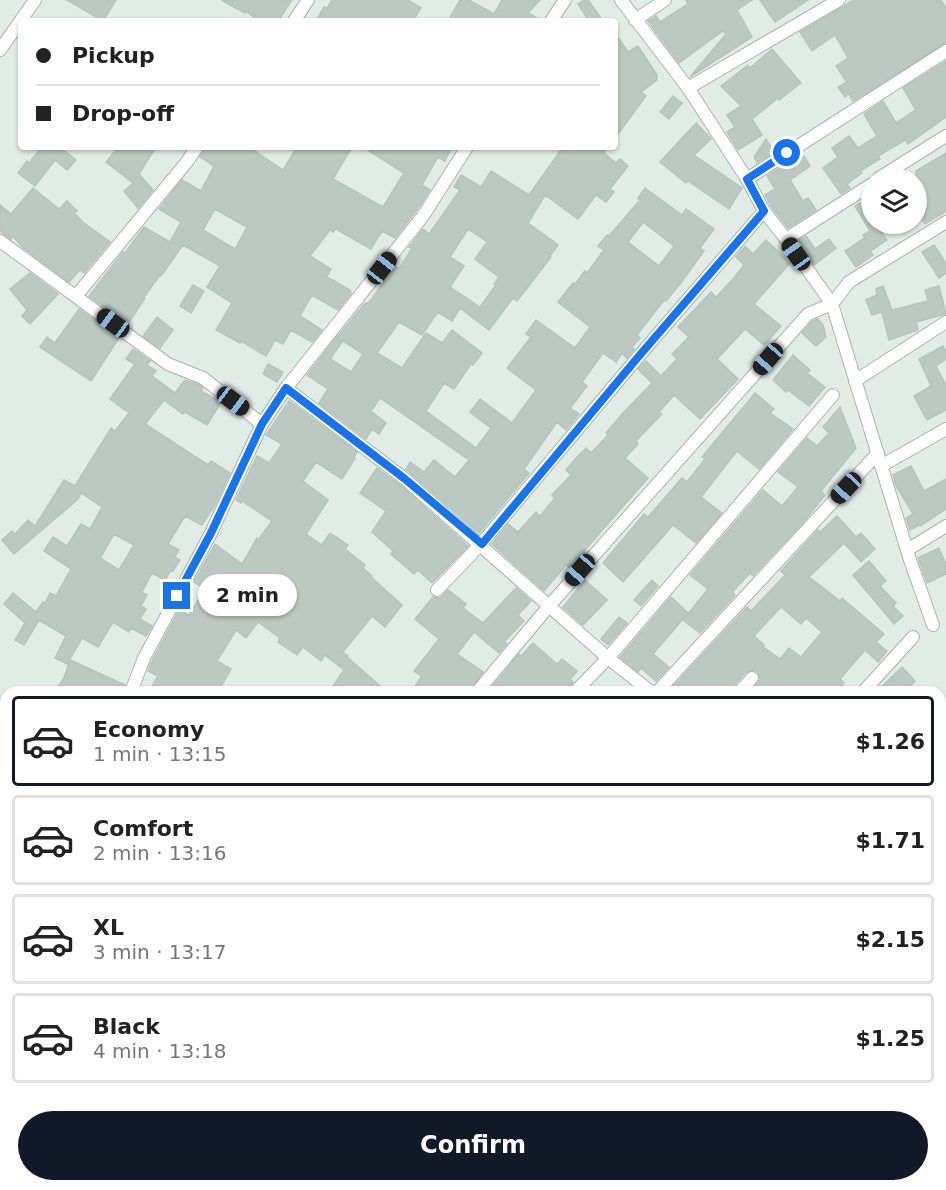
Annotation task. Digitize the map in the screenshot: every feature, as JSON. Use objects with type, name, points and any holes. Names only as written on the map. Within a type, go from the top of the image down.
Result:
[{"type":"street","points":[[22,18],[35,0]]},
{"type":"street","points":[[296,18],[308,0]]},
{"type":"street","points":[[553,18],[565,0]]},
{"type":"street","points":[[621,0],[688,88],[747,179],[764,211],[786,238],[832,304],[907,550],[933,625]]},
{"type":"street","points":[[635,20],[665,0]]},
{"type":"street","points":[[688,88],[838,0]]},
{"type":"street","points":[[0,50],[18,24]]},
{"type":"street","points":[[747,179],[946,51]]},
{"type":"street","points":[[895,168],[946,136]]},
{"type":"street","points":[[76,296],[186,164],[195,150]]},
{"type":"street","points":[[133,686],[144,658],[211,533],[262,424],[286,388],[423,216],[465,150]]},
{"type":"street","points":[[786,238],[861,191]]},
{"type":"street","points":[[437,590],[482,544],[764,211]]},
{"type":"street","points":[[482,686],[549,606],[808,314],[832,304],[849,282],[946,222]]},
{"type":"street","points":[[0,242],[168,364],[203,378],[262,424]]},
{"type":"street","points":[[855,381],[946,322]]},
{"type":"street","points":[[286,388],[405,479],[482,544],[608,658],[643,686]]},
{"type":"street","points":[[581,686],[608,658],[833,395]]},
{"type":"street","points":[[881,466],[946,429]]},
{"type":"street","points":[[663,686],[878,453]]},
{"type":"street","points":[[907,550],[946,526]]},
{"type":"street","points":[[868,686],[913,637]]},
{"type":"street","points":[[745,686],[752,678]]},
{"type":"building","points":[[67,0],[116,0],[105,18],[98,18]]},
{"type":"building","points":[[221,0],[292,0],[280,18],[256,18],[245,11],[245,13]]},
{"type":"building","points":[[332,0],[408,0],[421,8],[415,18],[318,18],[324,7],[327,8]]},
{"type":"building","points":[[460,0],[469,0],[494,14],[502,0],[540,0],[528,13],[537,18],[450,18]]},
{"type":"building","points":[[588,0],[601,18],[587,18],[578,4]]},
{"type":"building","points":[[686,0],[752,0],[737,10],[752,37],[690,77],[726,34],[723,31],[679,63],[648,21],[656,16],[660,22],[688,4]]},
{"type":"building","points":[[760,0],[808,0],[775,22]]},
{"type":"building","points":[[854,0],[941,0],[946,8],[946,43],[853,101],[849,94],[845,97],[838,87],[847,82],[836,66],[848,58],[835,35],[812,51],[800,32]]},
{"type":"building","points":[[618,37],[628,52],[638,46],[657,75],[657,80],[641,92],[646,96],[618,134]]},
{"type":"building","points":[[772,49],[801,83],[752,119],[762,135],[738,150],[727,132],[735,127],[727,115],[741,106],[721,86],[748,65],[750,68]]},
{"type":"building","points":[[946,61],[946,117],[908,144],[905,140],[878,156],[880,159],[861,168],[861,174],[847,184],[850,188],[841,194],[823,168],[838,157],[832,148],[849,136],[858,148],[877,136],[864,114],[883,101],[896,123],[916,110],[903,88]]},
{"type":"building","points":[[673,96],[682,103],[669,119],[660,112]]},
{"type":"building","points":[[696,123],[711,139],[694,155],[742,188],[729,209],[688,181],[686,183],[660,162]]},
{"type":"building","points":[[766,139],[774,152],[757,163],[754,157]]},
{"type":"building","points":[[40,150],[64,150],[76,160],[67,170],[55,160],[35,186],[18,173],[27,161],[29,163]]},
{"type":"building","points":[[116,150],[154,150],[139,174],[153,190],[138,208],[124,191],[133,183],[106,162]]},
{"type":"building","points":[[204,150],[253,150],[283,170],[295,150],[350,150],[333,179],[383,207],[404,173],[368,150],[450,150],[445,161],[438,157],[422,185],[430,190],[395,238],[382,231],[371,249],[336,229],[333,232],[330,230],[310,256],[331,269],[327,277],[350,290],[351,293],[338,310],[312,295],[300,316],[322,330],[312,342],[291,330],[283,344],[275,340],[266,356],[216,330],[232,303],[207,287],[220,266],[183,245],[144,297],[128,324],[89,296],[144,227],[170,242],[181,222],[159,209],[182,180],[201,191],[214,166],[200,157]],"holes":[[[215,209],[247,227],[235,249],[203,230]]]},
{"type":"building","points":[[561,150],[606,150],[604,153],[616,163],[620,159],[628,166],[610,189],[614,192],[606,202],[596,195],[578,219],[545,195],[528,223],[558,245],[517,301],[513,298],[489,330],[460,308],[452,321],[438,312],[422,335],[399,322],[377,353],[402,368],[426,333],[442,343],[452,330],[482,353],[473,365],[471,364],[454,389],[444,383],[426,411],[476,448],[491,428],[470,412],[480,399],[512,423],[536,390],[507,368],[531,337],[526,334],[536,320],[575,348],[590,327],[558,302],[585,271],[587,273],[604,250],[598,246],[640,200],[638,198],[645,188],[682,215],[686,209],[714,229],[700,248],[704,251],[680,284],[666,301],[664,300],[637,335],[640,338],[632,347],[634,349],[627,358],[622,353],[616,362],[603,353],[582,382],[587,386],[570,408],[579,414],[566,430],[557,422],[524,469],[529,473],[479,533],[406,469],[410,462],[424,472],[434,460],[455,477],[469,460],[380,398],[371,411],[386,423],[379,434],[372,429],[366,439],[319,403],[328,389],[307,375],[336,338],[342,342],[330,359],[351,372],[363,354],[337,337],[365,303],[367,304],[372,299],[394,266],[399,269],[412,248],[409,247],[423,229],[429,234],[460,190],[454,187],[461,175],[481,187],[491,171],[529,195]],"holes":[[[643,222],[674,246],[659,266],[628,242]],[[468,229],[487,242],[475,259],[499,277],[480,307],[450,287],[464,266],[450,257]]]},
{"type":"building","points":[[946,153],[946,211],[927,223],[927,168],[921,168]]},
{"type":"building","points":[[804,156],[810,166],[790,180],[803,201],[808,198],[816,210],[788,228],[765,195],[775,189],[767,176],[782,166],[784,170]]},
{"type":"building","points":[[33,188],[59,209],[67,201],[84,223],[110,242],[84,273],[80,270],[69,282],[22,247],[13,236],[11,239],[0,231],[0,205],[11,214]]},
{"type":"building","points":[[861,202],[861,216],[855,206]]},
{"type":"building","points":[[883,234],[887,240],[870,251],[873,255],[856,267],[845,251],[865,238],[863,235]]},
{"type":"building","points":[[806,236],[815,249],[829,239],[836,248],[814,265],[798,241]]},
{"type":"building","points":[[766,240],[790,263],[754,304],[781,326],[764,345],[745,329],[717,359],[738,379],[700,419],[674,395],[659,412],[662,414],[636,441],[638,444],[625,458],[648,478],[571,569],[566,565],[544,591],[492,544],[508,524],[518,532],[536,512],[540,516],[555,498],[552,495],[571,475],[566,470],[576,458],[586,448],[591,453],[608,435],[606,433],[623,413],[652,383],[638,369],[646,361],[661,376],[677,359],[672,354],[689,337],[678,327],[711,292],[716,297],[733,279],[744,265],[736,257],[745,246],[753,254]]},
{"type":"building","points":[[934,245],[946,263],[946,273],[939,278],[922,252]]},
{"type":"building","points":[[30,273],[58,294],[30,324],[22,316],[27,310],[10,289]]},
{"type":"building","points":[[193,285],[204,291],[191,313],[180,306]]},
{"type":"building","points":[[883,286],[892,310],[928,301],[925,290],[939,286],[946,314],[916,322],[918,330],[889,340],[882,312],[872,315],[866,300],[877,295],[876,289]]},
{"type":"building","points":[[79,309],[119,338],[91,381],[40,347],[47,337],[55,343]]},
{"type":"building","points":[[157,317],[173,330],[160,348],[143,336]]},
{"type":"building","points":[[818,319],[823,325],[826,337],[816,346],[802,333]]},
{"type":"building","points":[[943,346],[946,359],[936,366],[946,385],[946,410],[927,420],[914,396],[931,386],[919,359]]},
{"type":"building","points":[[133,349],[150,361],[147,365],[156,371],[152,376],[175,393],[185,380],[199,385],[203,388],[201,391],[221,402],[207,425],[185,412],[183,414],[164,400],[145,424],[208,465],[211,461],[230,473],[215,505],[202,525],[185,516],[168,544],[179,550],[175,557],[180,560],[173,571],[171,570],[165,580],[152,573],[142,592],[147,595],[141,606],[146,609],[140,619],[152,626],[146,636],[131,628],[129,632],[113,622],[98,647],[82,638],[67,664],[55,658],[66,636],[39,620],[24,645],[15,640],[25,623],[4,604],[13,593],[36,612],[43,602],[45,603],[50,593],[56,596],[71,569],[44,551],[53,537],[67,546],[81,524],[90,529],[102,507],[81,493],[78,499],[14,554],[2,540],[12,531],[15,534],[28,520],[35,526],[64,480],[75,486],[111,428],[115,431],[129,413],[110,399],[135,364],[126,359]],"holes":[[[114,534],[134,545],[119,570],[100,558]]]},
{"type":"building","points":[[793,355],[810,370],[807,373],[825,387],[809,406],[788,390],[786,392],[773,380]]},
{"type":"building","points":[[268,364],[283,372],[277,382],[263,374]]},
{"type":"building","points":[[755,393],[774,409],[770,413],[793,429],[759,469],[737,451],[701,497],[722,513],[696,543],[673,525],[623,582],[603,563],[644,514],[648,517],[682,478],[687,482],[705,459],[702,457]]},
{"type":"building","points":[[289,401],[357,452],[342,479],[316,462],[303,481],[328,500],[306,534],[322,545],[330,533],[348,545],[345,549],[365,565],[363,568],[371,577],[402,605],[385,627],[372,616],[343,652],[380,686],[333,686],[344,670],[325,655],[321,661],[303,647],[297,655],[278,642],[280,638],[258,622],[246,638],[236,630],[217,661],[231,669],[221,686],[152,686],[158,676],[148,671],[151,663],[179,610],[189,615],[205,589],[194,582],[215,544],[242,564],[257,538],[259,539],[272,521],[242,501],[241,503],[236,500],[257,456],[269,463],[282,444],[266,435]]},
{"type":"building","points":[[840,407],[856,448],[821,491],[825,495],[806,519],[753,576],[750,573],[734,590],[735,595],[700,633],[683,620],[708,589],[690,575],[763,490],[782,506],[798,487],[778,472],[807,438],[817,446],[829,433],[823,427]]},
{"type":"building","points":[[911,466],[924,491],[946,479],[946,509],[910,530],[906,518],[913,514],[896,486],[893,475]]},
{"type":"building","points":[[377,468],[400,485],[468,546],[432,583],[418,570],[414,574],[391,554],[393,551],[372,532],[386,511],[360,493]]},
{"type":"building","points":[[837,516],[856,537],[861,533],[875,549],[861,562],[844,543],[809,577],[840,601],[842,598],[884,634],[876,642],[887,651],[878,662],[865,650],[840,679],[844,683],[841,686],[755,686],[760,679],[758,672],[753,670],[746,672],[733,686],[674,686],[747,607],[751,611],[785,575],[781,571],[818,530],[820,532]],"holes":[[[781,607],[801,624],[806,618],[822,632],[801,657],[789,648],[780,659],[762,646],[764,645],[754,636]]]},
{"type":"building","points":[[939,548],[946,564],[946,574],[927,583],[918,558]]},
{"type":"building","points":[[869,561],[886,581],[880,586],[896,603],[893,606],[903,616],[894,624],[853,575]]},
{"type":"building","points":[[585,580],[607,600],[583,625],[563,607]]},
{"type":"building","points":[[652,580],[658,586],[641,606],[634,600]]},
{"type":"building","points":[[516,588],[531,601],[518,615],[524,621],[504,642],[507,644],[499,653],[474,632],[457,654],[483,672],[473,686],[415,686],[422,676],[414,671],[439,639],[415,619],[433,597],[440,598],[448,590],[466,604],[463,608],[483,623]]},
{"type":"building","points":[[671,597],[688,613],[653,654],[669,667],[656,681],[641,668],[638,672],[620,657]]},
{"type":"building","points":[[619,617],[627,623],[608,645],[601,639]]},
{"type":"building","points":[[533,643],[557,664],[562,659],[577,671],[570,679],[573,682],[571,686],[493,686],[519,654],[521,656]]},
{"type":"building","points":[[70,660],[125,685],[59,686]]},
{"type":"building","points":[[902,667],[915,681],[910,686],[882,686]]},
{"type":"route","points":[[177,596],[211,533],[262,424],[286,388],[405,479],[482,544],[764,211],[747,179],[787,153]]}]
